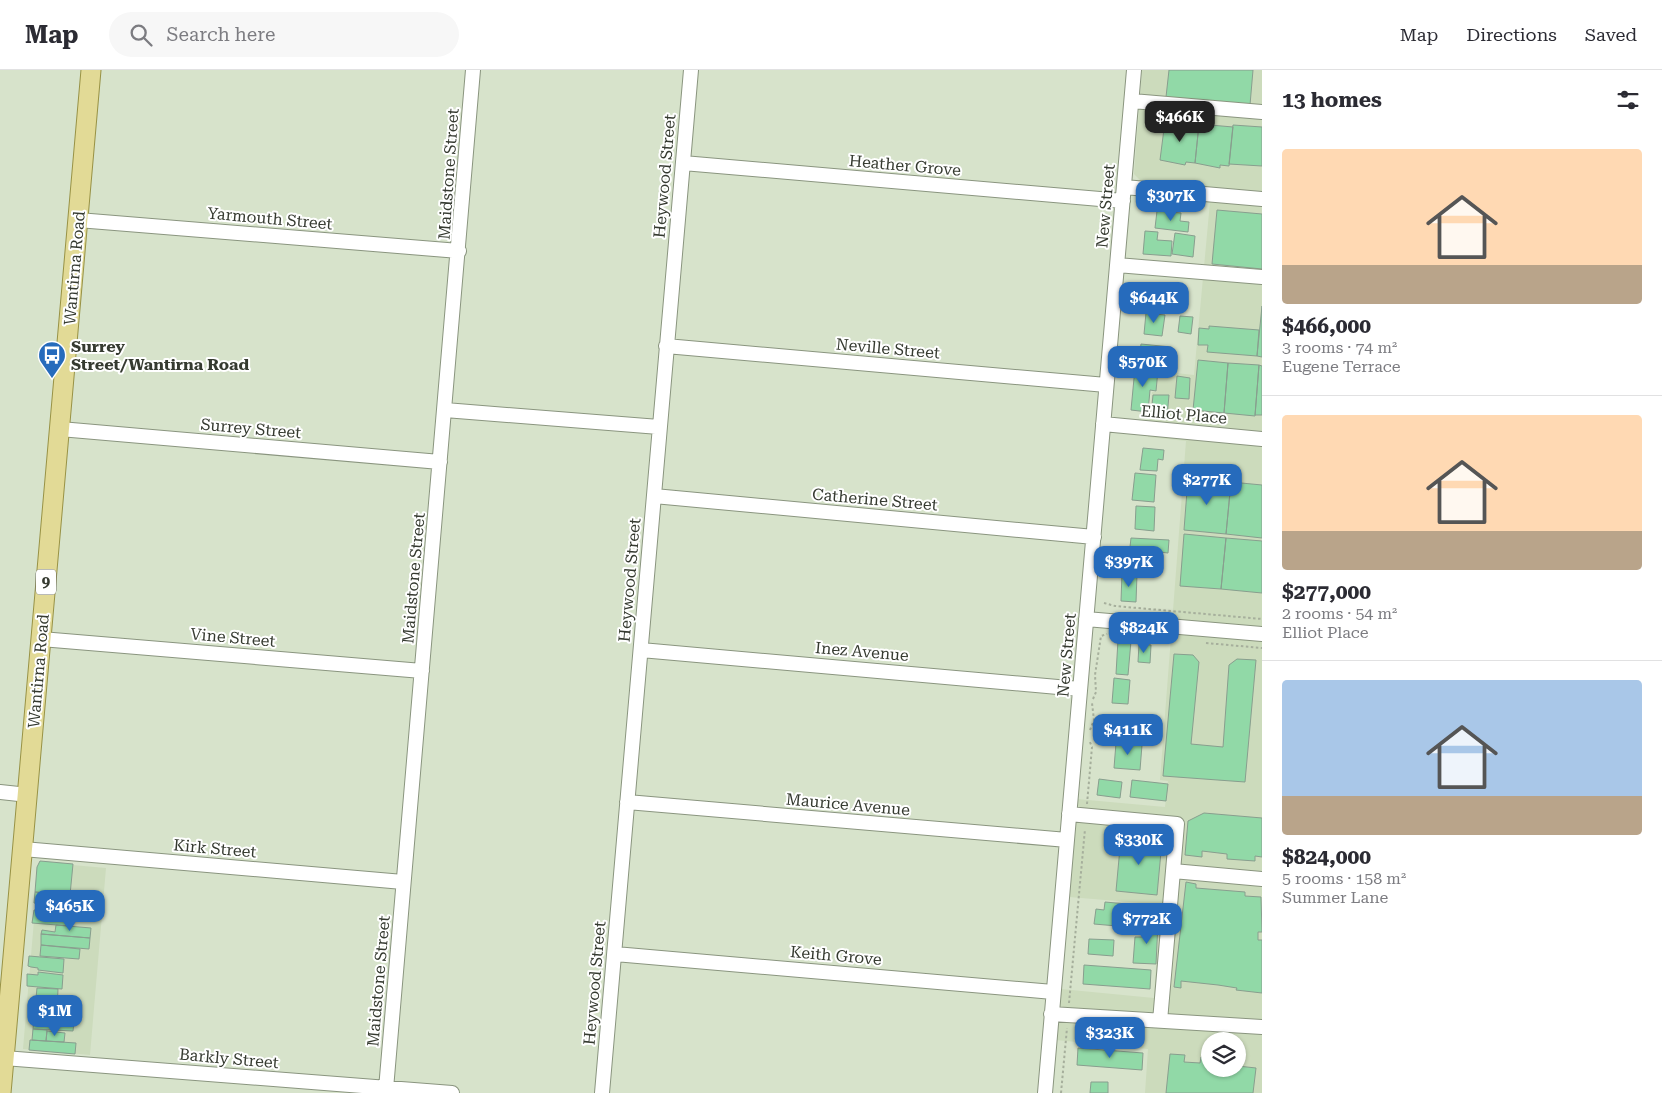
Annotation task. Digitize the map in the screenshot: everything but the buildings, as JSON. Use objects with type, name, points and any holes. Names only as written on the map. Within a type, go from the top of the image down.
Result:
[{"type":"main road","name":"Wantirna Road","points":[[1,1093],[91,70]]},
{"type":"street","name":"Maidstone Street","points":[[386,1089],[473,70]]},
{"type":"street","name":"Heywood Street","points":[[602,1093],[691,70]]},
{"type":"street","name":"New Street","points":[[1045,1093],[1134,70]]},
{"type":"street","points":[[1132,102],[1262,112]]},
{"type":"street","name":"Heather Grove","points":[[683,163],[1124,194],[1262,199]]},
{"type":"street","name":"Yarmouth Street","points":[[78,220],[459,251]]},
{"type":"street","points":[[1117,265],[1262,277]]},
{"type":"street","name":"Neville Street","points":[[666,346],[1106,385]]},
{"type":"street","points":[[445,410],[659,427]]},
{"type":"street","name":"Elliot Place","points":[[1103,424],[1262,439]]},
{"type":"street","name":"Surrey Street","points":[[60,429],[440,462]]},
{"type":"street","name":"Catherine Street","points":[[654,496],[1094,537]]},
{"type":"street","points":[[1086,619],[1262,634]]},
{"type":"street","name":"Vine Street","points":[[41,639],[422,671]]},
{"type":"street","name":"Inez Avenue","points":[[640,650],[1080,689]]},
{"type":"street","points":[[0,792],[28,795]]},
{"type":"street","name":"Maurice Avenue","points":[[627,802],[1067,840]]},
{"type":"street","points":[[1069,814],[1177,824],[1160,1021]]},
{"type":"street","name":"Kirk Street","points":[[23,849],[404,882]]},
{"type":"street","points":[[1173,871],[1262,879]]},
{"type":"street","name":"Keith Grove","points":[[615,954],[1054,992]]},
{"type":"street","points":[[1051,1014],[1262,1027]]},
{"type":"street","name":"Barkly Street","points":[[3,1054],[386,1089],[452,1093]]},
{"type":"path","points":[[1104,603],[1115,606],[1262,619]]},
{"type":"path","points":[[1061,1093],[1092,747],[1089,740],[1094,720],[1092,705],[1096,692],[1095,675],[1101,636]]},
{"type":"shaded area","points":[[1142,70],[1262,70],[1262,1093],[1145,1093],[1148,1049],[1056,1040],[1061,989],[1154,998],[1159,922],[1144,921],[1141,918],[1141,903],[1069,897],[1077,799],[1165,807],[1168,781],[1160,780],[1186,441],[1148,437],[1152,392],[1156,392],[1158,371],[1194,375],[1210,202],[1144,184],[1134,174]]},
{"type":"shaded area","points":[[39,862],[106,868],[90,1055],[23,1049]]},
{"type":"place","name":"Surrey Street/Wantirna Road","points":[[52,379]]}]
